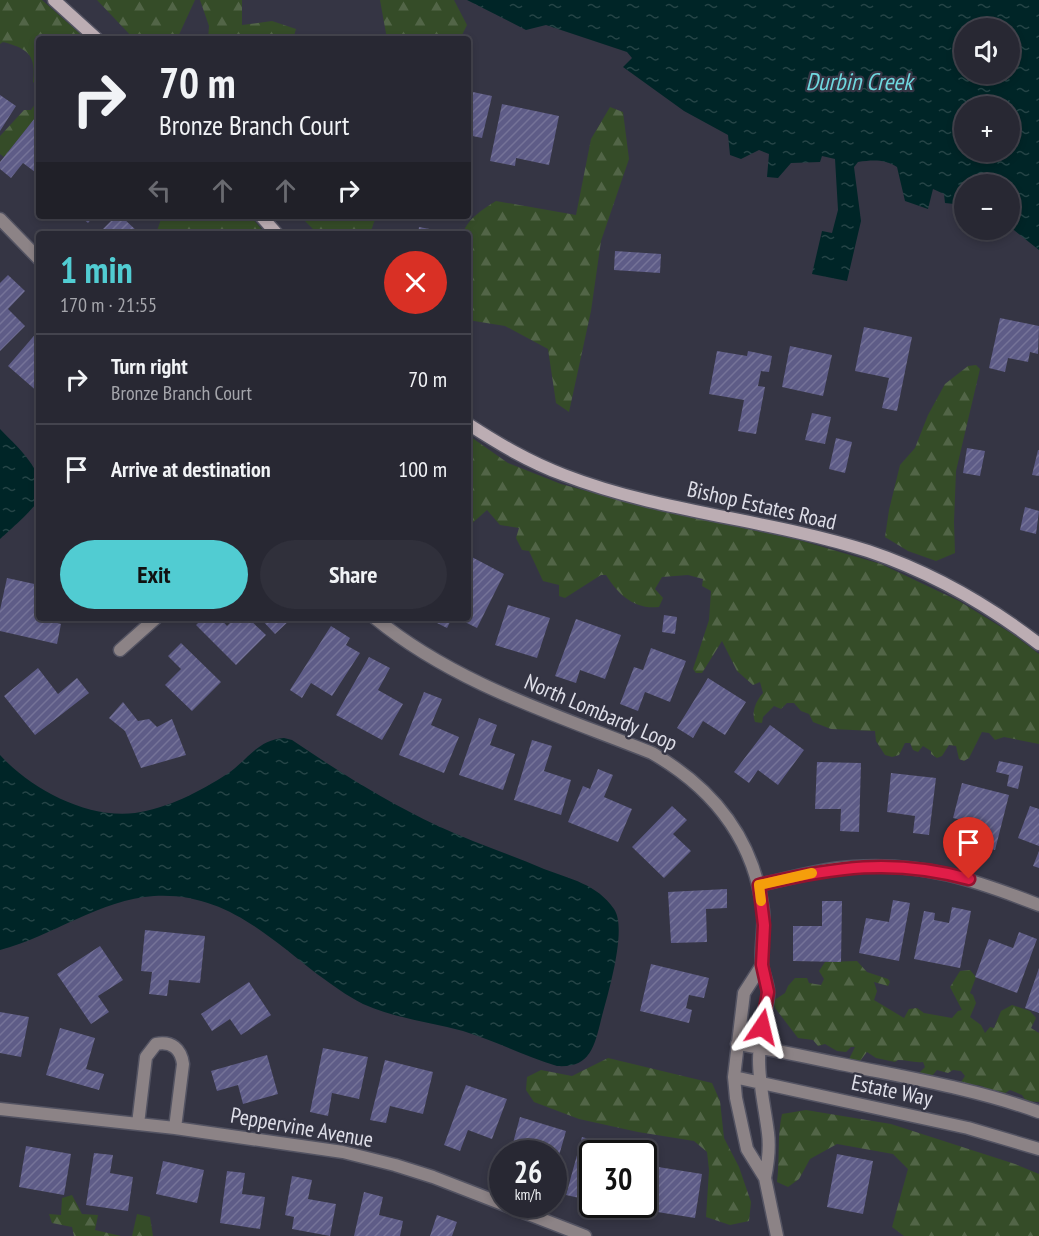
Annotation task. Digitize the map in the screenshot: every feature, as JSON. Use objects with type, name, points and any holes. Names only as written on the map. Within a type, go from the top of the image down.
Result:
[{"type":"street","points":[[54,0],[94,36]]},
{"type":"street","points":[[0,219],[36,256]]},
{"type":"street","points":[[264,219],[274,231]]},
{"type":"street","name":"Bishop Estates Road","points":[[471,426],[510,451],[570,478],[684,509],[805,534],[868,551],[914,569],[978,601],[1039,644]]},
{"type":"street","points":[[120,650],[153,621]]},
{"type":"street","name":"North Lombardy Loop","points":[[379,621],[417,649],[488,687],[652,753],[675,766],[696,783],[723,812],[746,850],[759,885],[764,921],[762,965],[768,992],[759,1060],[768,1134],[769,1159],[765,1178]]},
{"type":"street","points":[[759,885],[818,871],[887,866],[954,875],[985,884],[1039,905]]},
{"type":"street","points":[[762,965],[744,993],[734,1077],[747,1149],[765,1178],[777,1236]]},
{"type":"street","points":[[138,1124],[146,1057],[156,1044],[165,1042],[175,1046],[182,1055],[183,1064],[175,1128]]},
{"type":"street","name":"Estate Way","points":[[737,1044],[923,1082],[1039,1112]]},
{"type":"street","name":"Estate Way","points":[[734,1077],[957,1126],[1039,1149]]},
{"type":"street","name":"Peppervine Avenue","points":[[0,1109],[175,1128],[331,1150],[395,1165],[433,1177],[585,1236]]},
{"type":"green space","points":[[0,0],[42,0],[83,36],[36,36],[36,84],[33,82],[33,65],[29,54],[19,47],[3,42],[0,44]]},
{"type":"green space","points":[[97,0],[195,0],[178,36],[131,36]]},
{"type":"green space","points":[[200,0],[242,0],[242,25],[272,21],[296,29],[294,36],[208,36],[209,26]]},
{"type":"green space","points":[[380,0],[454,0],[467,25],[462,36],[386,36]]},
{"type":"green space","points":[[36,102],[36,117],[4,157],[0,154],[0,136],[24,110],[31,110]]},
{"type":"green space","points":[[610,107],[623,112],[629,159],[601,241],[591,311],[569,412],[556,403],[548,349],[505,326],[471,320],[471,231],[464,231],[472,219],[496,201],[576,215],[591,139]]},
{"type":"green space","points":[[161,219],[253,219],[263,231],[157,231]]},
{"type":"green space","points":[[303,219],[376,219],[371,231],[315,231]]},
{"type":"green space","points":[[976,365],[980,369],[956,471],[955,553],[936,561],[908,551],[885,537],[889,510],[900,465],[915,448],[928,415],[945,384],[968,366]]},
{"type":"green space","points":[[471,437],[508,463],[561,484],[649,508],[799,540],[881,564],[959,601],[1014,635],[1039,654],[1039,744],[1004,737],[995,740],[989,733],[982,732],[969,758],[964,761],[959,759],[956,746],[949,745],[942,756],[937,758],[923,746],[918,752],[913,750],[910,743],[905,743],[899,755],[892,757],[885,755],[876,741],[875,731],[831,729],[813,722],[809,714],[801,711],[794,703],[787,703],[781,709],[774,706],[763,717],[762,723],[755,722],[755,707],[763,693],[760,682],[753,685],[737,671],[722,641],[702,673],[696,673],[693,669],[709,620],[711,591],[702,586],[703,579],[688,575],[662,577],[655,589],[663,598],[659,607],[634,603],[621,594],[606,575],[601,575],[565,598],[559,596],[559,585],[543,581],[529,551],[522,550],[516,538],[519,528],[500,525],[487,510],[471,524]]},
{"type":"green space","points":[[857,961],[867,972],[888,979],[890,982],[888,986],[874,982],[877,991],[874,1000],[904,1018],[909,1009],[917,1008],[924,1013],[952,1018],[962,1010],[950,987],[960,971],[970,970],[976,977],[970,993],[976,1003],[970,1017],[981,1025],[985,1033],[990,1027],[994,1028],[1001,1011],[1012,1005],[1030,1011],[1036,1018],[1031,1028],[1039,1033],[1039,1102],[1026,1101],[1022,1095],[1010,1090],[1002,1095],[978,1085],[974,1087],[961,1082],[965,1076],[961,1071],[953,1070],[948,1073],[937,1070],[931,1077],[919,1073],[925,1067],[923,1062],[898,1060],[895,1062],[876,1058],[867,1052],[860,1061],[849,1059],[855,1047],[851,1047],[846,1052],[837,1051],[825,1044],[818,1046],[813,1040],[798,1038],[775,1008],[773,1001],[785,993],[795,978],[807,978],[809,983],[821,985],[824,979],[819,971],[825,962]]},
{"type":"green space","points":[[608,1058],[712,1083],[720,1101],[724,1138],[739,1167],[751,1202],[749,1221],[730,1225],[706,1217],[709,1170],[707,1152],[694,1141],[579,1119],[534,1102],[526,1090],[527,1077],[541,1070],[572,1076]]},
{"type":"green space","points":[[806,1110],[891,1124],[1039,1174],[1039,1236],[904,1236],[892,1227],[908,1169],[893,1154],[837,1144],[810,1159],[799,1179],[788,1187],[777,1182],[782,1114]]},
{"type":"green space","points":[[72,1195],[82,1214],[98,1215],[95,1230],[121,1236],[74,1236],[72,1227],[52,1223],[49,1214],[61,1215],[62,1198]]},
{"type":"green space","points":[[137,1214],[150,1217],[153,1236],[132,1236]]},
{"type":"water","name":"Durbin Creek","points":[[467,0],[1039,0],[1039,250],[1020,235],[1020,174],[954,174],[954,204],[945,203],[944,194],[933,189],[928,209],[905,201],[897,167],[883,161],[863,161],[858,162],[854,167],[861,221],[847,281],[812,274],[822,231],[832,233],[838,210],[835,159],[822,156],[820,162],[791,163],[778,178],[767,177],[769,154],[759,150],[741,159],[730,155],[728,135],[684,111],[623,67],[632,58],[627,52],[546,25],[526,30]]},
{"type":"water","points":[[0,429],[35,469],[36,504],[0,539]]},
{"type":"water","points":[[284,738],[292,740],[327,764],[419,817],[582,883],[607,901],[614,909],[618,919],[618,947],[596,1039],[584,1060],[568,1066],[557,1066],[463,1031],[375,1009],[339,990],[243,919],[202,901],[154,896],[134,899],[95,911],[0,950],[0,755],[27,779],[61,799],[98,811],[117,814],[135,813],[159,808],[195,793],[227,774],[267,742]]},
{"type":"building","points":[[471,92],[492,96],[482,138],[471,136]]},
{"type":"building","points":[[0,95],[16,106],[0,131]]},
{"type":"building","points":[[502,104],[559,116],[549,165],[516,158],[515,166],[490,161]]},
{"type":"building","points":[[35,118],[36,173],[23,163],[11,178],[0,169],[0,162]]},
{"type":"building","points":[[113,219],[124,219],[137,231],[101,231]]},
{"type":"building","points":[[419,227],[440,231],[418,231]]},
{"type":"building","points":[[615,251],[661,254],[660,273],[614,270]]},
{"type":"building","points":[[8,275],[25,291],[8,309],[25,326],[0,351],[0,283]]},
{"type":"building","points":[[1000,318],[1039,326],[1038,354],[1030,352],[1028,362],[1008,358],[1005,372],[989,368]]},
{"type":"building","points":[[864,327],[912,337],[897,411],[882,408],[889,378],[855,371]]},
{"type":"building","points":[[36,333],[36,390],[8,366]]},
{"type":"building","points":[[790,346],[832,355],[823,396],[782,387]]},
{"type":"building","points":[[717,351],[747,356],[748,351],[772,356],[769,372],[761,371],[758,386],[765,387],[756,434],[738,431],[744,400],[709,394]]},
{"type":"building","points":[[812,413],[831,417],[825,444],[805,440]]},
{"type":"building","points":[[836,438],[852,442],[845,473],[829,469]]},
{"type":"building","points":[[967,448],[985,451],[980,476],[963,473]]},
{"type":"building","points":[[1039,450],[1039,476],[1032,475]]},
{"type":"building","points":[[1025,507],[1039,511],[1036,534],[1020,530]]},
{"type":"building","points":[[471,557],[504,574],[477,628],[463,621],[471,621]]},
{"type":"building","points":[[7,578],[36,584],[36,621],[61,624],[57,644],[0,631],[0,610]]},
{"type":"building","points":[[508,605],[550,618],[537,658],[495,645]]},
{"type":"building","points":[[664,615],[677,617],[675,634],[662,632]]},
{"type":"building","points":[[576,619],[621,635],[605,679],[580,670],[576,683],[555,676]]},
{"type":"building","points":[[200,621],[223,621],[227,626],[232,621],[251,621],[266,635],[236,665],[196,625]]},
{"type":"building","points":[[263,621],[289,621],[275,634]]},
{"type":"building","points":[[433,621],[450,621],[447,628]]},
{"type":"building","points":[[331,626],[350,638],[346,645],[360,653],[332,696],[311,683],[302,698],[290,690]]},
{"type":"building","points":[[181,643],[221,682],[192,711],[165,685],[181,669],[168,656]]},
{"type":"building","points":[[651,648],[686,661],[670,702],[645,692],[638,711],[620,704],[634,667],[643,670]]},
{"type":"building","points":[[369,657],[390,668],[378,690],[403,704],[382,740],[336,715]]},
{"type":"building","points":[[38,668],[58,694],[77,678],[89,693],[35,735],[4,696]]},
{"type":"building","points":[[708,678],[746,702],[725,735],[703,721],[693,738],[677,728]]},
{"type":"building","points":[[424,692],[442,699],[431,725],[459,737],[444,773],[399,755]]},
{"type":"building","points":[[123,702],[138,721],[149,719],[157,727],[172,719],[186,755],[141,768],[125,731],[109,718]]},
{"type":"building","points":[[479,718],[497,725],[490,745],[515,754],[503,790],[459,775]]},
{"type":"building","points":[[770,725],[804,750],[778,785],[758,770],[749,783],[734,772]]},
{"type":"building","points":[[532,740],[552,746],[544,771],[571,780],[561,815],[514,800]]},
{"type":"building","points":[[999,761],[1023,766],[1018,789],[1007,786],[1009,775],[996,772]]},
{"type":"building","points":[[817,762],[861,763],[859,832],[840,831],[841,809],[815,809]]},
{"type":"building","points":[[598,769],[613,775],[604,797],[632,809],[618,842],[568,822],[583,786],[590,789]]},
{"type":"building","points":[[891,773],[936,778],[929,835],[913,833],[915,816],[887,812]]},
{"type":"building","points":[[962,783],[1009,795],[995,850],[977,845],[982,825],[953,818]]},
{"type":"building","points":[[672,806],[687,820],[673,834],[691,851],[664,878],[632,847]]},
{"type":"building","points":[[1030,806],[1039,809],[1039,846],[1018,838]]},
{"type":"building","points":[[1039,851],[1039,868],[1033,866]]},
{"type":"building","points":[[727,889],[727,908],[706,909],[707,942],[671,943],[668,892]]},
{"type":"building","points":[[893,900],[910,903],[899,961],[859,953],[866,918],[889,922]]},
{"type":"building","points":[[822,901],[842,901],[841,962],[793,961],[793,926],[822,926]]},
{"type":"building","points":[[952,907],[971,911],[960,968],[914,959],[924,911],[935,913],[934,920],[949,923]]},
{"type":"building","points":[[145,930],[205,936],[200,983],[169,980],[167,996],[149,994],[152,972],[141,971]]},
{"type":"building","points":[[1019,932],[1037,939],[1017,993],[975,977],[989,939],[1013,948]]},
{"type":"building","points":[[100,946],[123,980],[98,996],[109,1012],[91,1024],[57,974]]},
{"type":"building","points":[[651,964],[709,978],[704,998],[689,995],[686,1008],[692,1010],[689,1023],[640,1011]]},
{"type":"building","points":[[1039,968],[1039,1013],[1025,1008]]},
{"type":"building","points":[[249,982],[271,1015],[241,1035],[230,1019],[212,1031],[201,1014]]},
{"type":"building","points":[[0,1012],[29,1017],[21,1057],[0,1053]]},
{"type":"building","points":[[60,1028],[95,1038],[86,1069],[104,1074],[99,1090],[46,1075]]},
{"type":"building","points":[[323,1048],[368,1057],[359,1099],[332,1093],[328,1116],[310,1112]]},
{"type":"building","points":[[267,1055],[278,1094],[243,1104],[238,1085],[217,1091],[211,1071]]},
{"type":"building","points":[[385,1060],[433,1072],[423,1114],[390,1106],[386,1123],[370,1120]]},
{"type":"building","points":[[466,1085],[507,1099],[492,1139],[468,1130],[460,1151],[444,1145]]},
{"type":"building","points":[[520,1117],[566,1131],[563,1140],[514,1140]]},
{"type":"building","points":[[26,1146],[71,1154],[64,1195],[19,1187]]},
{"type":"building","points":[[579,1148],[579,1198],[567,1195]]},
{"type":"building","points":[[94,1153],[113,1155],[110,1173],[133,1177],[128,1211],[86,1205]]},
{"type":"building","points":[[837,1154],[873,1161],[863,1214],[827,1207]]},
{"type":"building","points":[[163,1161],[204,1170],[197,1203],[156,1194]]},
{"type":"building","points":[[657,1167],[702,1174],[695,1218],[657,1212]]},
{"type":"building","points":[[227,1171],[245,1173],[242,1194],[265,1197],[260,1229],[220,1223]]},
{"type":"building","points":[[292,1176],[312,1180],[308,1199],[336,1204],[330,1236],[292,1229],[294,1217],[285,1215]]},
{"type":"building","points":[[364,1192],[383,1197],[379,1215],[403,1221],[400,1236],[354,1236]]},
{"type":"building","points":[[437,1215],[457,1222],[452,1236],[430,1236]]},
{"type":"slow traffic","points":[[761,901],[759,885],[812,873]]},
{"type":"route","points":[[762,1027],[768,992],[762,965],[764,925],[759,885],[818,871],[852,867],[887,866],[922,869],[969,879]]}]
